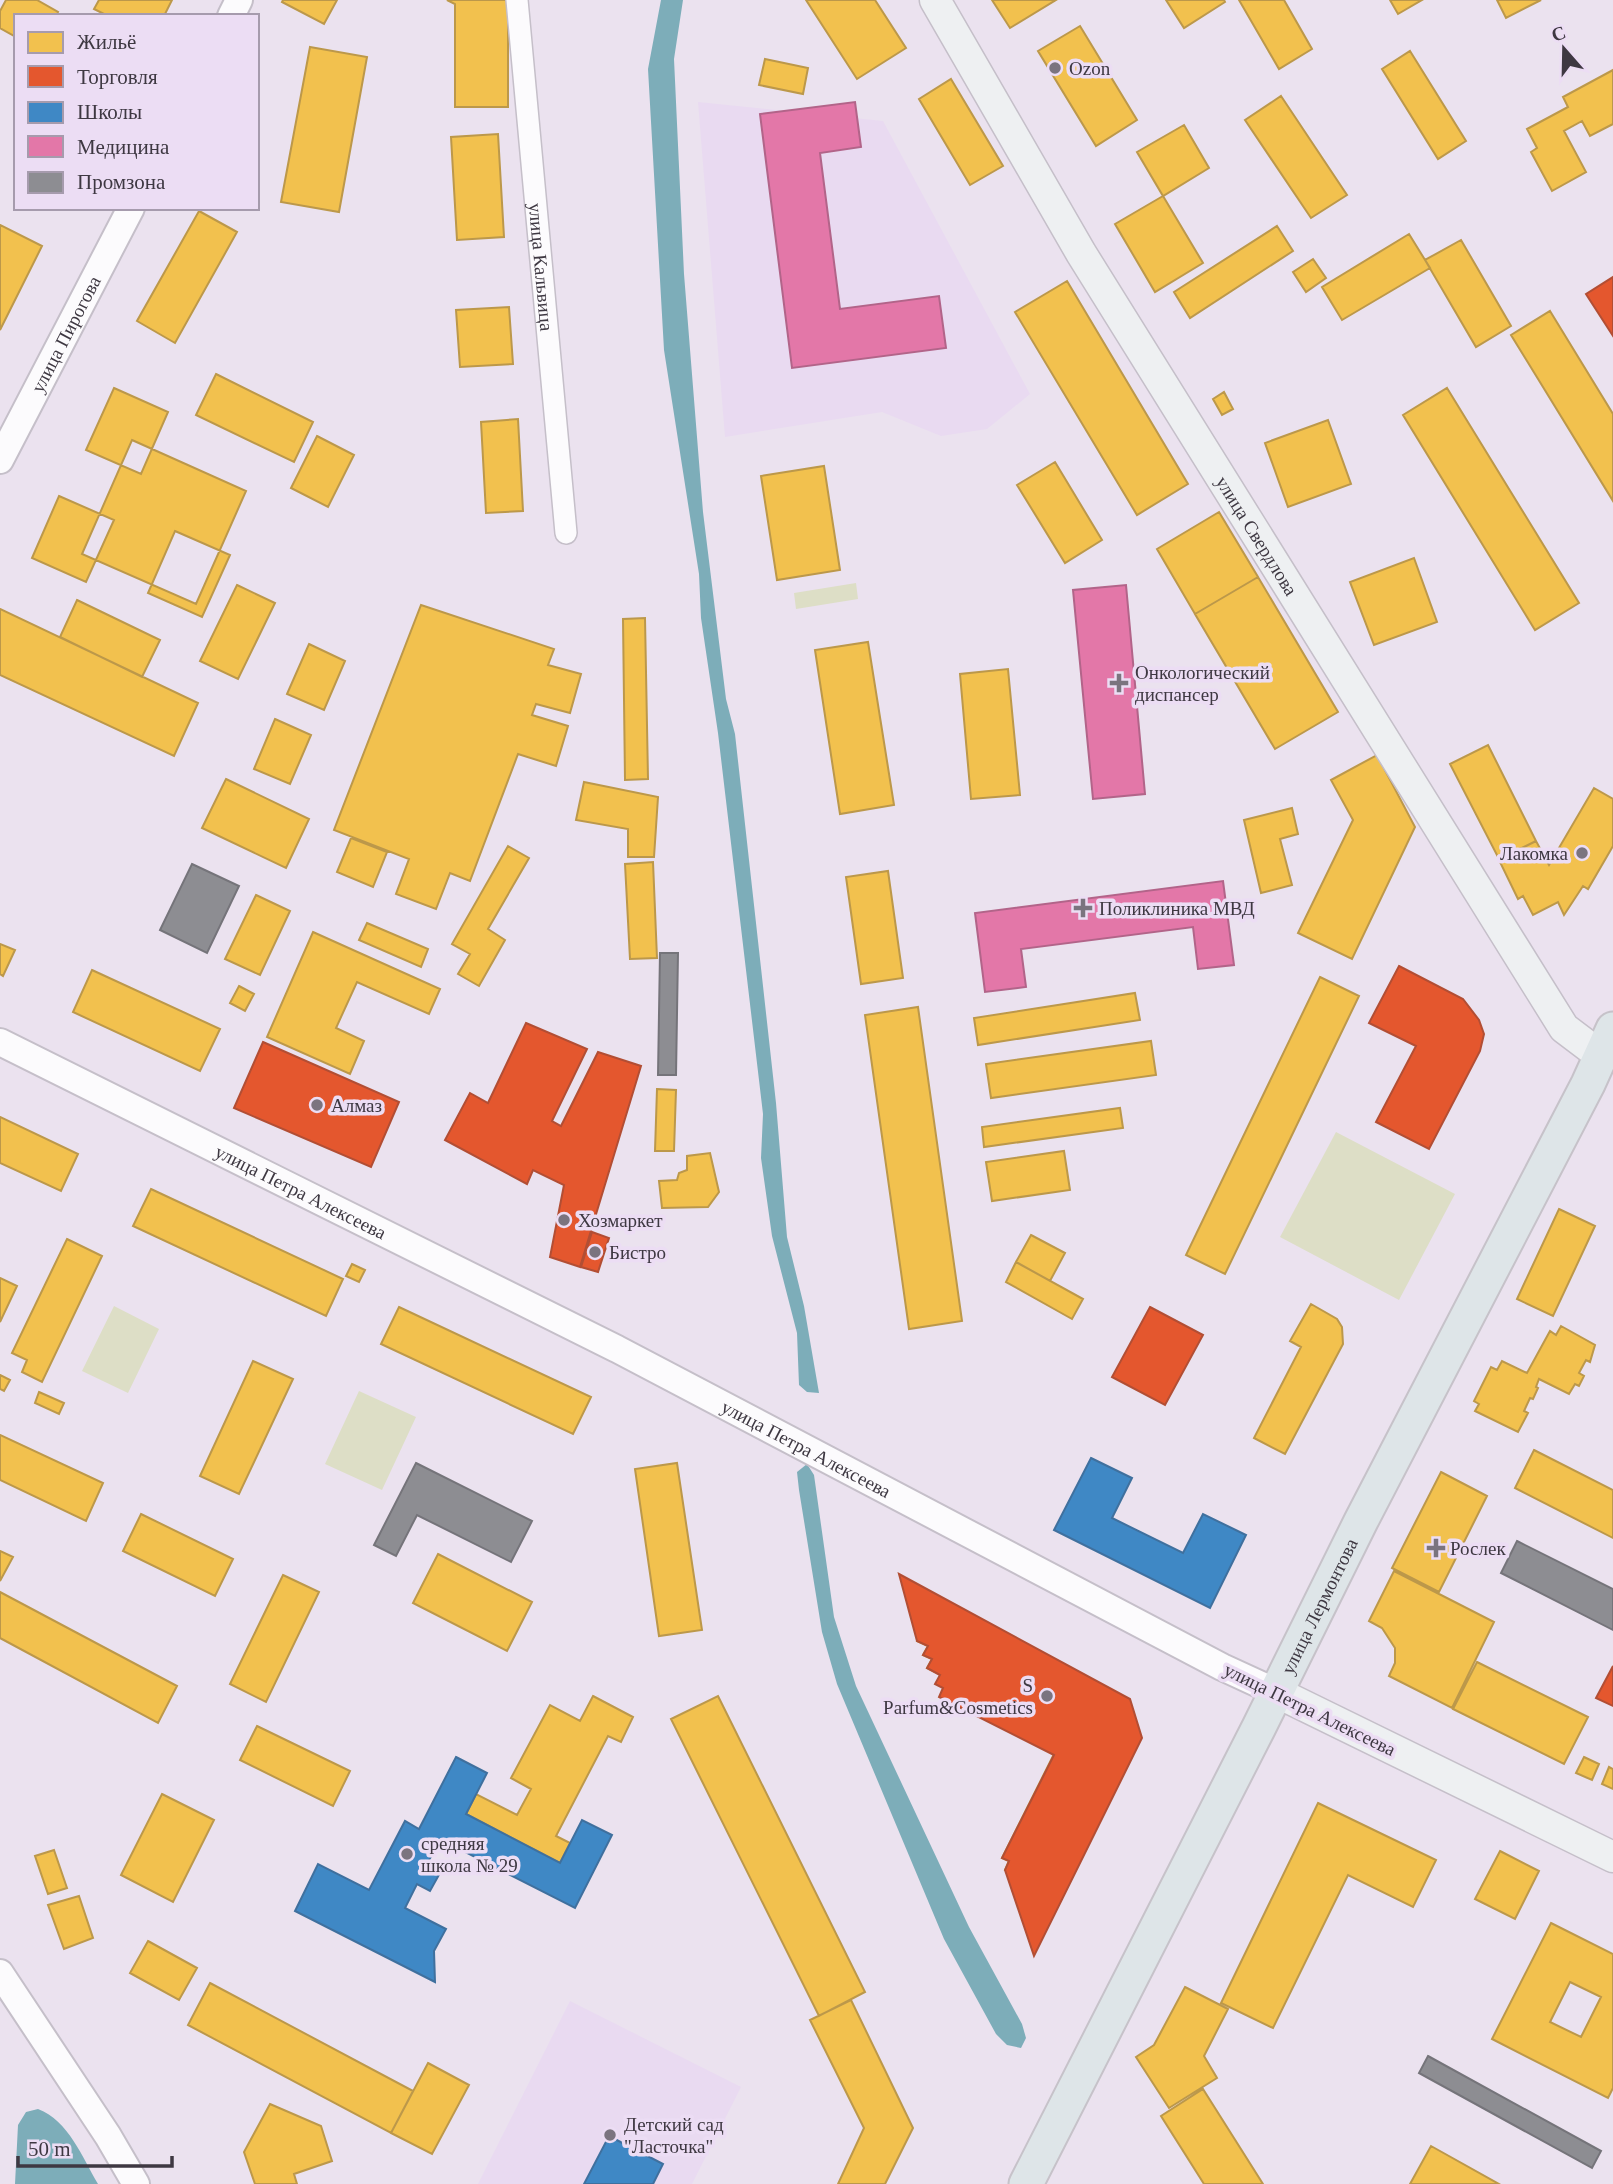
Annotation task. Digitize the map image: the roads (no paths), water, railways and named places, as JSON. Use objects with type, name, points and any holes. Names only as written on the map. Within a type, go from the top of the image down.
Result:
[{"type":"main road","name":"улица Свердлова","points":[[935,0],[1081,253],[1564,1028],[1607,1042]]},
{"type":"main road","name":"улица Лермонтова","points":[[1026,2184],[1607,1042]]},
{"type":"main road","name":"улица Петра Алексеева","points":[[1276,1692],[1613,1857]]},
{"type":"street","name":"улица Кальвица","points":[[517,0],[566,533]]},
{"type":"street","name":"улица Пирогова","points":[[0,460],[130,210]]},
{"type":"street","name":"улица Петра Алексеева","points":[[0,1042],[617,1349],[1222,1667],[1276,1692]]},
{"type":"street","points":[[0,1976],[136,2184]]},
{"type":"water","points":[[661,0],[683,0],[674,59],[684,274],[703,512],[726,699],[735,734],[776,1103],[787,1237],[804,1306],[819,1393],[807,1392],[799,1385],[797,1333],[772,1236],[761,1158],[763,1114],[718,733],[701,618],[699,574],[664,350],[648,69]]},
{"type":"water","points":[[807,1464],[814,1475],[834,1617],[856,1686],[969,1927],[1022,2024],[1026,2038],[1021,2048],[1007,2045],[996,2034],[944,1939],[837,1684],[822,1632],[799,1490],[797,1472]]},
{"type":"water","points":[[38,2109],[58,2122],[66,2131],[98,2184],[15,2184],[18,2125],[26,2112]]},
{"type":"place","name":"Ozon","points":[[1055,68]]},
{"type":"place","name":"Онкологический диспансер","points":[[1119,683]]},
{"type":"place","name":"Лакомка","points":[[1582,853]]},
{"type":"place","name":"Поликлиника МВД","points":[[1083,908]]},
{"type":"place","name":"Алмаз","points":[[317,1105]]},
{"type":"place","name":"Хозмаркет","points":[[564,1220]]},
{"type":"place","name":"Бистро","points":[[595,1252]]},
{"type":"place","name":"Рослек","points":[[1436,1548]]},
{"type":"place","name":"S Parfum&Cosmetics","points":[[1047,1696]]},
{"type":"place","name":"средняя школа № 29","points":[[407,1854]]},
{"type":"place","name":"Детский сад \"Ласточка\"","points":[[610,2135]]}]
